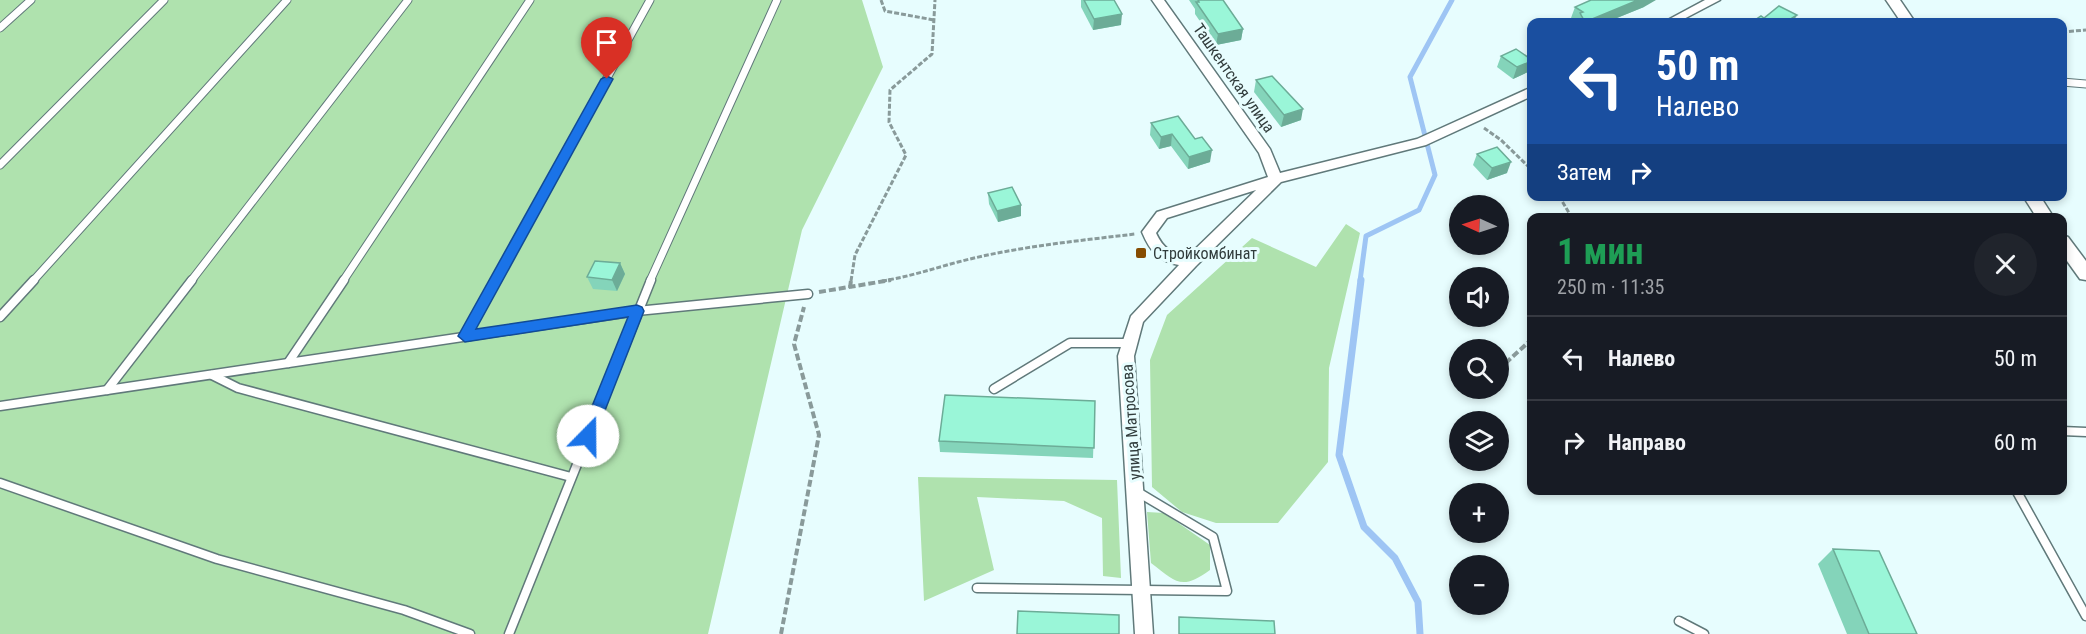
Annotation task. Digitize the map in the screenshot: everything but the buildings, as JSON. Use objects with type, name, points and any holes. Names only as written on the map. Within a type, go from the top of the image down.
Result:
[{"type":"street","name":"Ташкентская улица","points":[[1158,0],[1265,152],[1276,179]]},
{"type":"street","points":[[1678,18],[1714,0]]},
{"type":"street","points":[[1893,0],[1905,18]]},
{"type":"street","points":[[1191,262],[1170,259],[1156,249],[1149,232],[1162,216],[1276,179],[1421,142],[1527,93]]},
{"type":"street","name":"улица Матросова","points":[[1144,634],[1126,356],[1136,320],[1191,262],[1276,179]]},
{"type":"street","points":[[2067,248],[2086,274]]},
{"type":"lane","points":[[0,28],[31,0]]},
{"type":"lane","points":[[0,165],[164,0]]},
{"type":"lane","points":[[0,317],[287,0]]},
{"type":"lane","points":[[107,390],[408,0]]},
{"type":"lane","points":[[288,363],[530,0]]},
{"type":"lane","points":[[465,336],[650,0]]},
{"type":"lane","points":[[509,634],[637,311],[777,0]]},
{"type":"lane","points":[[2067,82],[2086,84]]},
{"type":"lane","points":[[0,406],[637,311],[807,294]]},
{"type":"lane","points":[[994,389],[1070,343],[1130,342]]},
{"type":"lane","points":[[211,375],[238,388],[571,477]]},
{"type":"lane","points":[[2067,431],[2086,432]]},
{"type":"lane","points":[[0,483],[136,533],[290,580],[387,604],[470,634]]},
{"type":"lane","points":[[977,588],[1227,591],[1214,537],[1135,490]]},
{"type":"lane","points":[[2019,495],[2086,616]]},
{"type":"lane","points":[[1679,621],[1704,634]]},
{"type":"path","points":[[881,0],[885,11],[934,20]]},
{"type":"path","points":[[850,288],[855,255],[906,155],[889,122],[890,90],[932,54],[935,0]]},
{"type":"path","points":[[2067,32],[2086,30]]},
{"type":"path","points":[[1473,120],[1501,140],[1527,165]]},
{"type":"path","points":[[781,634],[819,435],[794,344],[807,294],[917,275],[958,262],[1065,242],[1149,232]]},
{"type":"path","points":[[1509,360],[1527,344]]},
{"type":"green space","points":[[0,0],[862,0],[883,67],[802,230],[708,634],[0,634]]},
{"type":"green space","points":[[1346,224],[1360,233],[1329,368],[1328,462],[1278,523],[1216,523],[1182,512],[1152,487],[1150,360],[1167,315],[1252,238],[1316,267]]},
{"type":"green space","points":[[918,477],[1117,480],[1121,578],[1103,576],[1102,518],[1064,501],[977,497],[994,570],[924,601]]},
{"type":"green space","points":[[1147,512],[1164,513],[1210,545],[1210,570],[1200,577],[1179,582],[1151,563]]},
{"type":"waterway","points":[[1360,281],[1366,236],[1419,210],[1435,175],[1410,77],[1452,0]]},
{"type":"waterway","points":[[1361,280],[1339,455],[1364,527],[1395,558],[1418,602],[1420,634]]},
{"type":"place","name":"Стройкомбинат","points":[[1141,253]]},
{"type":"route","points":[[588,436],[637,311],[465,336],[607,79]]}]
